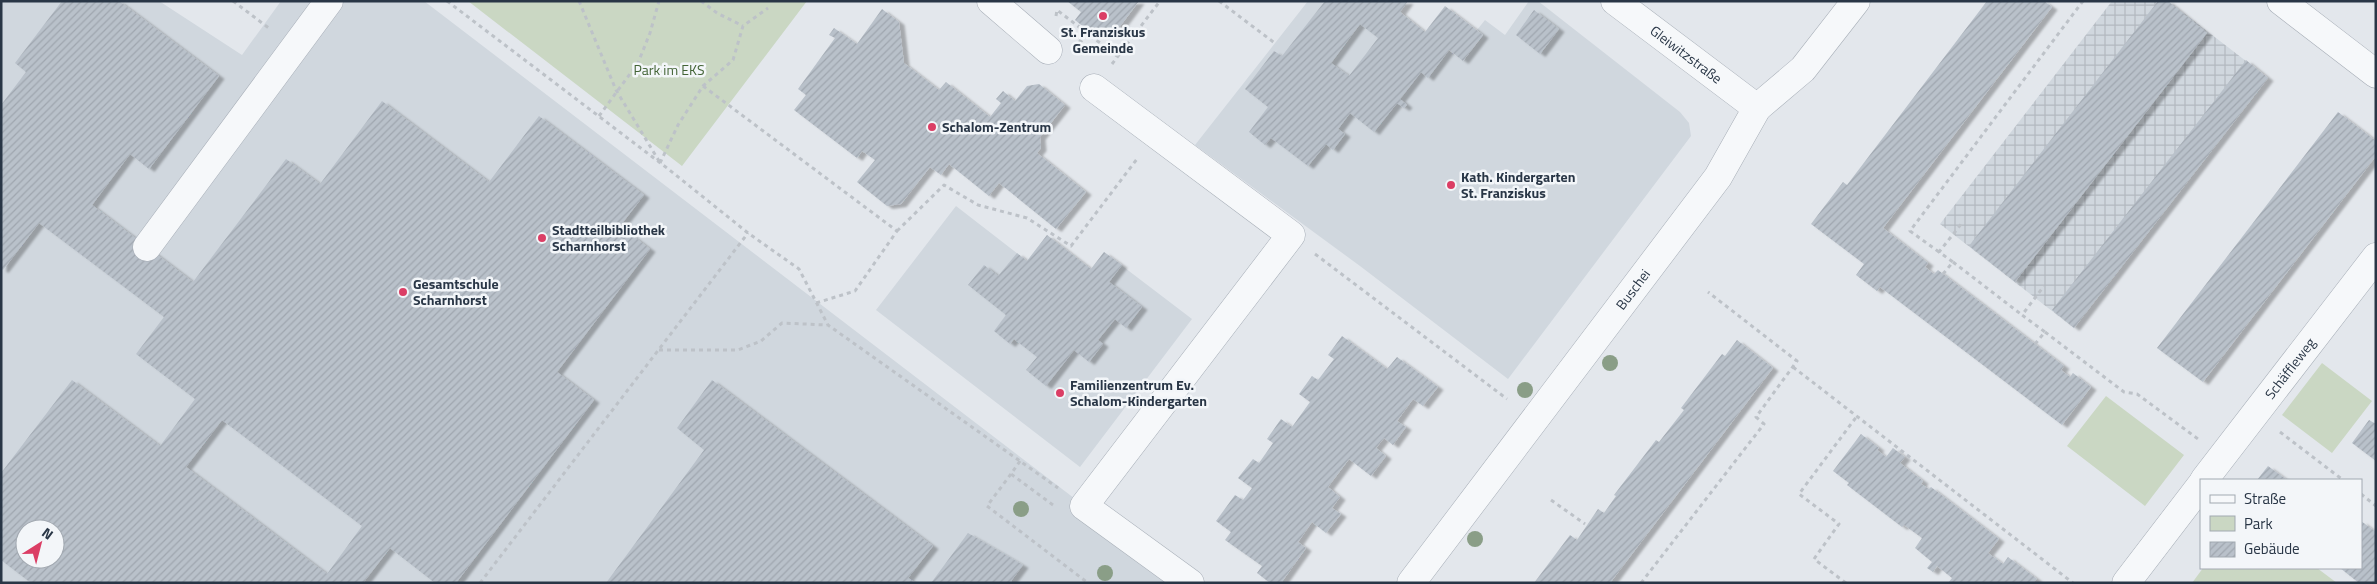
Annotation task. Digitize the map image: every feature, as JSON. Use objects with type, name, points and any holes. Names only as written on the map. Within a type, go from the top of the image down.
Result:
[{"type":"street","points":[[147,247],[329,1]]},
{"type":"street","points":[[991,1],[1048,50]]},
{"type":"street","name":"Gleiwitzstraße","points":[[1615,1],[1758,108]]},
{"type":"street","name":"Buschei","points":[[1411,583],[1718,177],[1758,108],[1803,69],[1856,1]]},
{"type":"street","points":[[2281,1],[2376,74]]},
{"type":"street","points":[[1094,88],[1291,235],[1084,506],[1190,583]]},
{"type":"street","name":"Schäffleweg","points":[[2205,479],[2376,257]]},
{"type":"street","points":[[2126,583],[2200,486]]},
{"type":"path","points":[[233,1],[294,48]]},
{"type":"path","points":[[447,1],[660,163],[748,234],[799,270],[828,325],[1084,506]]},
{"type":"path","points":[[579,1],[616,90],[660,163]]},
{"type":"path","points":[[599,116],[616,90],[638,63],[650,33],[659,1]]},
{"type":"path","points":[[701,1],[717,13],[743,26]]},
{"type":"path","points":[[1094,88],[1160,1]]},
{"type":"path","points":[[1219,1],[1276,44]]},
{"type":"path","points":[[2083,1],[1910,231],[2124,392],[2138,394],[2222,457]]},
{"type":"path","points":[[660,163],[678,125],[704,86],[733,60],[743,26],[768,8]]},
{"type":"path","points":[[704,86],[897,231]]},
{"type":"path","points":[[816,303],[855,292],[897,231],[944,185],[978,205],[1027,218],[1071,246],[1155,134]]},
{"type":"path","points":[[1939,252],[1962,223]]},
{"type":"path","points":[[480,583],[748,234]]},
{"type":"path","points":[[1291,235],[1507,399]]},
{"type":"path","points":[[1943,274],[1953,262]]},
{"type":"path","points":[[2022,315],[2044,286]]},
{"type":"path","points":[[1641,583],[1764,424],[1756,418],[1797,361],[1708,292]]},
{"type":"path","points":[[658,350],[738,350],[761,340],[782,323],[828,325]]},
{"type":"path","points":[[2035,344],[2044,332]]},
{"type":"path","points":[[1794,367],[2073,583]]},
{"type":"path","points":[[2256,413],[2342,479]]},
{"type":"path","points":[[1846,583],[1814,559],[1840,524],[1799,494],[1857,416]]},
{"type":"path","points":[[1011,474],[987,506],[1088,583]]},
{"type":"path","points":[[2362,495],[2376,506]]},
{"type":"path","points":[[1551,500],[1585,524]]},
{"type":"shaded area","name":"Gesamtschule Scharnhorst","points":[[1,1],[159,1],[242,55],[281,1],[424,1],[1185,583],[1,583]]},
{"type":"shaded area","name":"Kath. Kindergarten St. Franziskus","points":[[1308,1],[1408,1],[1400,13],[1463,61],[1483,35],[1477,30],[1485,20],[1505,35],[1529,1],[1538,1],[1680,112],[1689,123],[1691,136],[1508,379],[1360,266],[1195,145]]},
{"type":"shaded area","points":[[2112,1],[2168,1],[2268,78],[2074,328],[1940,224]]},
{"type":"shaded area","name":"Familienzentrum Ev. Schalom-Kindergarten","points":[[956,206],[1027,261],[1047,235],[1091,269],[1104,252],[1192,319],[1080,467],[876,310]]},
{"type":"green space","name":"Park im EKS","points":[[468,1],[807,1],[682,166]]},
{"type":"green space","points":[[2322,363],[2372,401],[2332,453],[2282,415]]},
{"type":"green space","points":[[2106,396],[2184,455],[2145,506],[2067,446]]},
{"type":"green space","points":[[2202,569],[2318,569],[2337,583],[2192,583]]},
{"type":"building","points":[[62,1],[119,1],[219,76],[149,169],[130,154],[92,205],[193,282],[286,159],[320,184],[382,101],[489,182],[539,116],[644,195],[620,226],[650,249],[557,372],[594,400],[456,583],[435,583],[390,548],[363,583],[31,583],[1,560],[1,473],[72,380],[160,446],[195,399],[136,354],[164,317],[39,223],[3,270],[1,269],[1,105],[26,72],[15,63]],"holes":[[[222,420],[362,526],[327,574],[186,467]]]},
{"type":"building","name":"St. Franziskus Gemeinde","points":[[1067,1],[1139,1],[1118,29],[1090,32],[1075,20],[1081,12]]},
{"type":"building","points":[[1325,1],[1408,1],[1400,12],[1425,32],[1445,6],[1483,35],[1463,61],[1449,50],[1428,78],[1421,72],[1400,99],[1407,105],[1404,108],[1397,103],[1374,132],[1350,113],[1338,129],[1345,134],[1333,150],[1326,144],[1308,166],[1271,138],[1265,145],[1249,132],[1268,107],[1245,89],[1274,51],[1282,56]],"holes":[[[1360,24],[1378,38],[1349,76],[1331,63]]]},
{"type":"building","points":[[1987,1],[2044,1],[2052,7],[1883,228],[1928,263],[1925,267],[1934,274],[1938,270],[2064,366],[2061,370],[2070,377],[2073,373],[2091,387],[2062,425],[1880,287],[1877,291],[1856,275],[1864,264],[1811,224],[1843,182],[1847,185]]},
{"type":"building","points":[[2158,1],[2168,1],[2207,33],[2015,282],[1969,246]]},
{"type":"building","name":"Schalom-Zentrum","points":[[882,9],[899,22],[904,63],[939,90],[946,82],[990,117],[1001,103],[996,99],[1003,91],[1015,101],[1027,86],[1039,84],[1065,105],[1040,137],[1041,148],[1037,153],[1086,192],[1056,229],[999,183],[989,196],[949,164],[941,175],[930,167],[901,204],[887,206],[857,182],[875,160],[862,151],[857,158],[794,110],[806,95],[798,89],[835,38],[829,35],[834,28],[857,44]]},
{"type":"building","points":[[1534,10],[1559,29],[1540,54],[1516,35]]},
{"type":"building","points":[[2246,60],[2268,78],[2074,328],[2052,310]]},
{"type":"building","points":[[2338,112],[2376,141],[2376,156],[2203,382],[2157,348]]},
{"type":"building","points":[[1047,235],[1091,269],[1104,252],[1122,265],[1109,282],[1142,307],[1126,328],[1115,319],[1098,340],[1103,344],[1089,362],[1074,350],[1046,386],[1026,370],[1037,357],[1014,339],[1010,344],[994,331],[1006,315],[968,285],[984,265],[998,276],[1017,253],[1027,261]]},
{"type":"building","points":[[1342,336],[1387,369],[1397,357],[1438,387],[1423,406],[1413,399],[1397,421],[1406,427],[1393,445],[1384,438],[1376,448],[1386,456],[1371,476],[1349,459],[1328,487],[1340,497],[1332,508],[1341,514],[1326,533],[1312,522],[1298,542],[1306,548],[1281,583],[1270,583],[1257,573],[1262,566],[1225,540],[1231,532],[1216,521],[1235,495],[1243,500],[1252,488],[1238,478],[1253,459],[1259,463],[1273,443],[1267,439],[1281,419],[1292,427],[1310,402],[1299,394],[1312,376],[1318,380],[1334,359],[1328,355]]},
{"type":"building","points":[[1737,340],[1773,368],[1610,583],[1534,583],[1570,535],[1577,540],[1598,509],[1604,513],[1616,496],[1614,495],[1656,440],[1659,442],[1684,410],[1681,408],[1722,354],[1725,356]]},
{"type":"building","points":[[712,380],[933,546],[908,578],[916,583],[606,583],[704,450],[677,428]]},
{"type":"building","points":[[2369,420],[2376,424],[2376,461],[2352,443]]},
{"type":"building","points":[[1861,434],[1879,448],[1877,450],[1886,457],[1893,448],[1905,457],[1900,463],[1923,481],[1921,484],[1929,489],[1931,487],[1999,539],[1988,553],[2003,564],[2008,557],[2037,579],[2033,583],[1948,583],[1952,578],[1937,566],[1933,572],[1927,568],[1932,562],[1915,548],[1922,538],[1904,525],[1902,527],[1847,485],[1849,483],[1833,471]]},
{"type":"building","points":[[2268,466],[2286,479],[2258,479]]},
{"type":"building","points":[[2362,522],[2376,532],[2376,583],[2359,583],[2341,569],[2362,569]]},
{"type":"building","points":[[968,533],[1023,565],[1011,581],[1013,583],[931,583]]},
{"type":"place","name":"St. Franziskus Gemeinde","points":[[1103,16]]},
{"type":"place","name":"Schalom-Zentrum","points":[[932,127]]},
{"type":"place","name":"Kath. Kindergarten St. Franziskus","points":[[1451,185]]},
{"type":"place","name":"Stadtteilbibliothek Scharnhorst","points":[[542,238]]},
{"type":"place","name":"Gesamtschule Scharnhorst","points":[[403,292]]},
{"type":"place","name":"Familienzentrum Ev. Schalom-Kindergarten","points":[[1060,393]]}]
